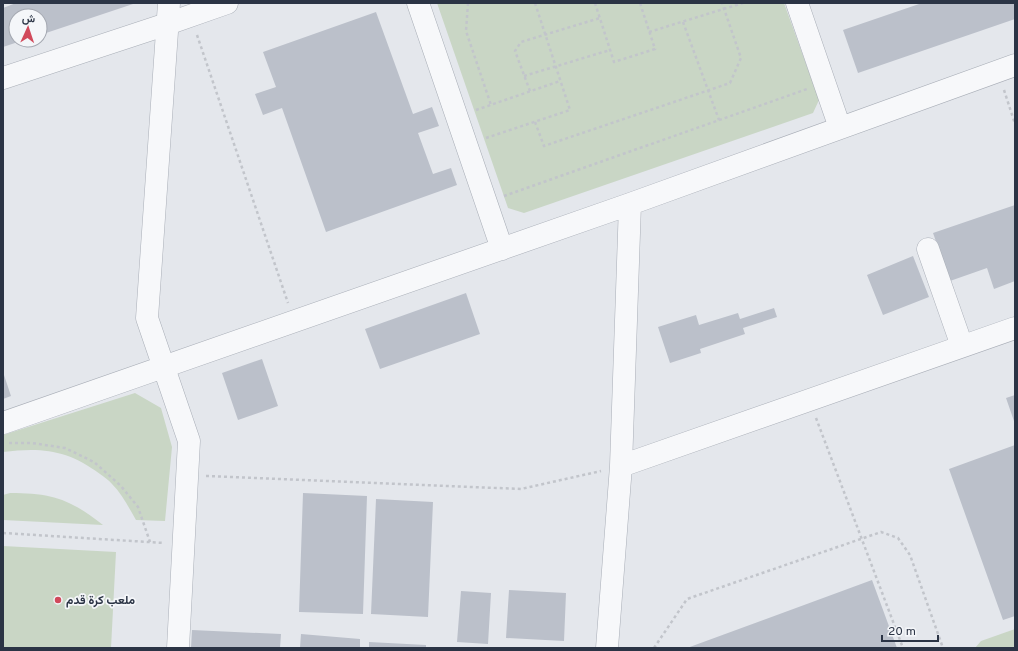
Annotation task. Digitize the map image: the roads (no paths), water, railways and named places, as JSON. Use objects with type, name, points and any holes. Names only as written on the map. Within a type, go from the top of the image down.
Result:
[{"type":"lane","points":[[3,78],[168,14],[190,16],[227,3]]},
{"type":"lane","points":[[418,3],[502,249]]},
{"type":"lane","points":[[797,3],[840,128]]},
{"type":"lane","points":[[168,14],[147,318],[165,367],[189,441],[178,648]]},
{"type":"lane","points":[[3,423],[630,204],[1006,68]]},
{"type":"lane","points":[[607,648],[621,466],[630,204]]},
{"type":"lane","points":[[928,249],[962,346]]},
{"type":"lane","points":[[621,466],[1015,328]]},
{"type":"place","name":"ملعب كرة قدم","points":[[58,600]]}]
